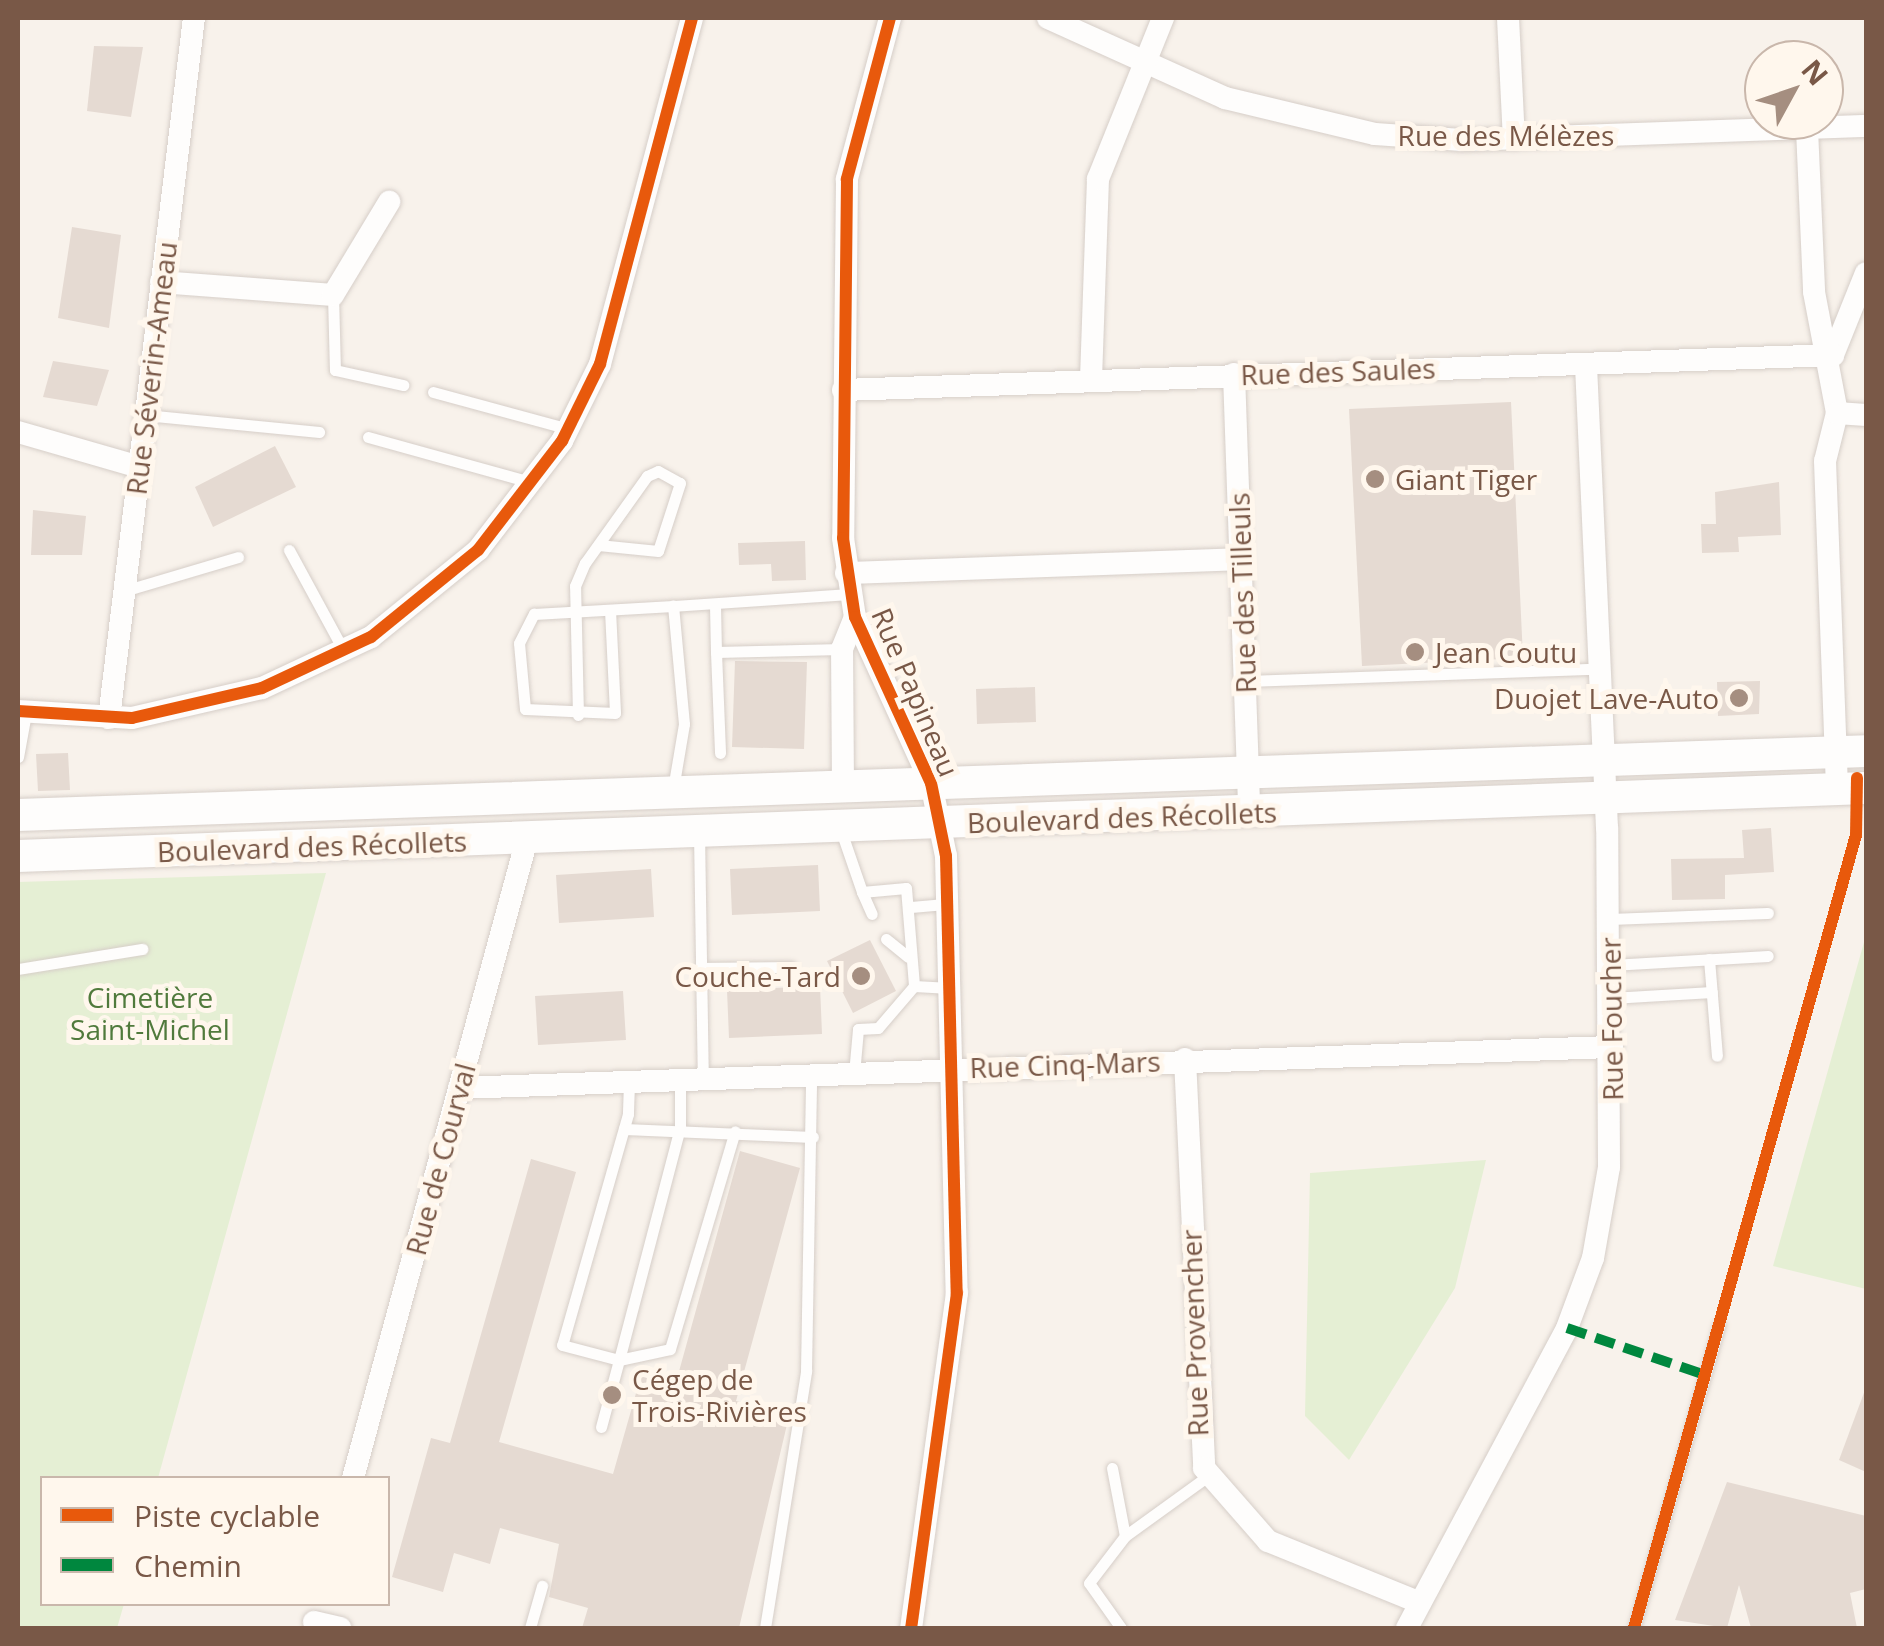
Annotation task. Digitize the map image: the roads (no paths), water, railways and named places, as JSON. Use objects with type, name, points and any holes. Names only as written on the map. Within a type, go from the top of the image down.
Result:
[{"type":"main road","name":"Boulevard des Récollets","points":[[18,815],[1851,751]]},
{"type":"main road","name":"Boulevard des Récollets","points":[[18,856],[1852,789]]},
{"type":"street","name":"Rue Séverin-Ameau","points":[[109,718],[194,18]]},
{"type":"street","points":[[22,712],[109,718],[232,697],[346,652],[447,580],[534,483],[569,429],[611,335],[692,18]]},
{"type":"street","name":"Rue Papineau","points":[[890,18],[850,150],[843,390],[850,595],[931,783],[942,823],[948,904],[958,1293],[911,1628]]},
{"type":"street","name":"Rue des Mélèzes","points":[[1048,18],[1141,62],[1320,126],[1514,139],[1744,131]]},
{"type":"street","points":[[1091,379],[1092,213],[1141,62],[1163,18]]},
{"type":"street","points":[[1508,18],[1514,139]]},
{"type":"street","points":[[1807,140],[1814,292],[1833,355],[1837,413],[1826,461],[1852,789]]},
{"type":"street","points":[[161,282],[333,296],[389,202]]},
{"type":"street","points":[[1833,355],[1866,273]]},
{"type":"street","name":"Rue des Saules","points":[[843,390],[1833,355]]},
{"type":"street","name":"Rue Foucher","points":[[1407,1628],[1416,1600],[1586,1281],[1609,1167],[1611,965],[1586,364]]},
{"type":"street","name":"Rue des Tilleuls","points":[[1234,374],[1250,812]]},
{"type":"street","points":[[1837,413],[1866,415]]},
{"type":"street","points":[[18,432],[138,467]]},
{"type":"street","points":[[844,786],[842,649],[850,595],[1241,559]]},
{"type":"street","name":"Rue de Courval","points":[[354,1476],[527,839]]},
{"type":"street","name":"Rue Cinq-Mars","points":[[459,1088],[1612,1047]]},
{"type":"street","name":"Rue Provencher","points":[[1186,1060],[1196,1440],[1208,1476],[1268,1542],[1416,1600]]},
{"type":"street","points":[[315,1618],[340,1628]]},
{"type":"lane","points":[[333,296],[335,370],[403,385]]},
{"type":"lane","points":[[433,392],[569,429]]},
{"type":"lane","points":[[145,415],[319,432]]},
{"type":"lane","points":[[368,437],[534,483]]},
{"type":"lane","points":[[578,715],[575,586],[598,545],[647,476],[658,471],[680,483],[666,545],[646,555],[598,545]]},
{"type":"lane","points":[[289,550],[346,652]]},
{"type":"lane","points":[[124,591],[238,557]]},
{"type":"lane","points":[[610,610],[615,714],[578,715],[525,708],[519,643],[534,614],[850,595]]},
{"type":"lane","points":[[715,605],[720,753]]},
{"type":"lane","points":[[672,793],[684,724],[673,606]]},
{"type":"lane","points":[[716,652],[842,649]]},
{"type":"lane","points":[[1245,681],[1596,669]]},
{"type":"lane","points":[[18,757],[22,712]]},
{"type":"lane","points":[[840,828],[872,914]]},
{"type":"lane","points":[[601,1427],[692,1081],[701,968],[699,833]]},
{"type":"lane","points":[[862,892],[906,888],[911,908],[908,957],[914,986]]},
{"type":"lane","points":[[911,908],[948,904]]},
{"type":"lane","points":[[1609,918],[1768,913]]},
{"type":"lane","points":[[886,940],[908,957]]},
{"type":"lane","points":[[18,969],[142,949]]},
{"type":"lane","points":[[1611,965],[1768,956]]},
{"type":"lane","points":[[1709,959],[1717,1056]]},
{"type":"lane","points":[[701,968],[790,967]]},
{"type":"lane","points":[[914,986],[950,988]]},
{"type":"lane","points":[[854,1074],[858,1029],[878,1028],[914,986]]},
{"type":"lane","points":[[1611,998],[1712,992]]},
{"type":"lane","points":[[765,1628],[806,1370],[812,1076]]},
{"type":"lane","points":[[628,1083],[624,1129],[562,1345],[620,1360],[670,1349],[735,1131]]},
{"type":"lane","points":[[624,1129],[680,1127],[813,1137]]},
{"type":"lane","points":[[1634,1628],[1719,1326]]},
{"type":"lane","points":[[1112,1468],[1125,1536]]},
{"type":"lane","points":[[1121,1628],[1089,1583],[1125,1536],[1208,1476]]},
{"type":"lane","points":[[530,1628],[542,1586]]},
{"type":"place","name":"Giant Tiger","points":[[1375,479]]},
{"type":"place","name":"Jean Coutu","points":[[1415,652]]},
{"type":"place","name":"Duojet Lave-Auto","points":[[1739,698]]},
{"type":"place","name":"Couche-Tard","points":[[861,976]]},
{"type":"place","name":"Cégep de Trois-Rivières","points":[[612,1395]]},
{"type":"park label","name":"Cimetière Saint-Michel","points":[[150,1013]]}]
